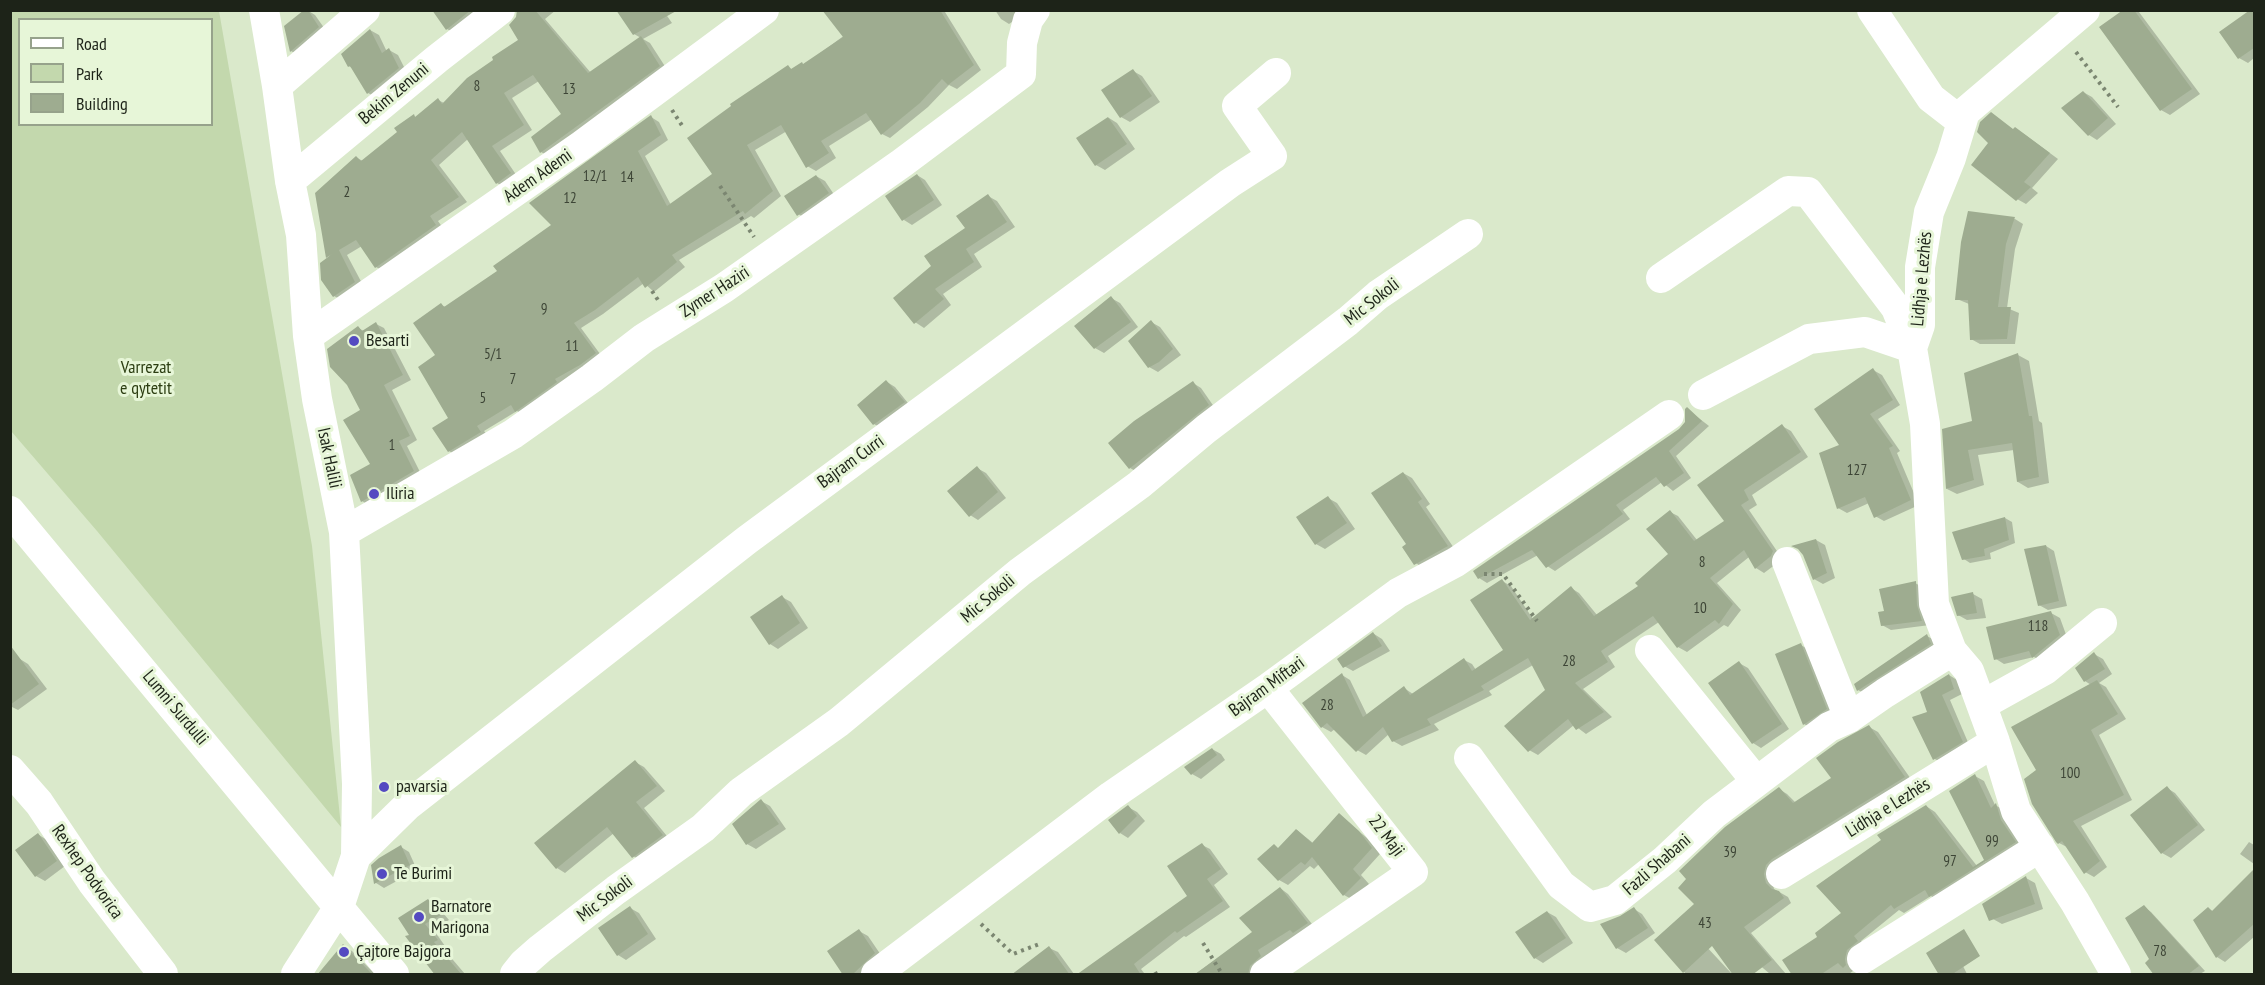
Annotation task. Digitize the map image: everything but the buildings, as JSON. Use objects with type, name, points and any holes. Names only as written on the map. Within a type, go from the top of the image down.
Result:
[{"type":"street","name":"Isak Halili","points":[[264,10],[290,181],[302,235],[308,336],[320,418],[344,532],[356,754],[356,856],[339,907],[296,975]]},
{"type":"street","points":[[277,86],[365,10]]},
{"type":"street","name":"Bekim Zenuni","points":[[290,181],[500,10]]},
{"type":"street","name":"Adem Ademi","points":[[308,336],[572,152],[764,10]]},
{"type":"street","name":"Zymer Haziri","points":[[344,532],[513,434],[644,338],[767,257],[902,163],[1021,74],[1022,43],[1028,20],[1035,10]]},
{"type":"street","points":[[1872,10],[1931,98],[1962,122]]},
{"type":"street","name":"Lidhja e Lezhës","points":[[2085,10],[1965,112],[1951,158],[1929,212],[1920,267],[1920,325],[1912,348],[1925,424],[1934,603],[1952,651],[1969,671],[1995,742],[2016,811],[2075,902],[2116,975]]},
{"type":"street","name":"Bajram Curri","points":[[356,856],[415,799],[790,507],[971,376],[1230,183],[1272,156],[1237,106],[1276,73]]},
{"type":"street","points":[[1661,278],[1788,191],[1808,192],[1896,308],[1912,348]]},
{"type":"street","name":"Mic Sokoli","points":[[515,975],[523,964],[540,949],[616,890],[703,828],[741,792],[839,722],[1020,572],[1139,485],[1206,429],[1348,321],[1378,295],[1468,234]]},
{"type":"street","points":[[1703,394],[1809,339],[1865,332],[1912,348]]},
{"type":"street","name":"Bajram Miftari","points":[[876,975],[1111,796],[1268,688],[1398,593],[1456,562],[1669,415]]},
{"type":"street","name":"Lumni Surdulli","points":[[10,511],[394,975]]},
{"type":"street","points":[[1787,562],[1850,718]]},
{"type":"street","points":[[1982,705],[2045,669],[2102,623]]},
{"type":"street","points":[[1650,650],[1756,781]]},
{"type":"street","name":"Fazli Shabani","points":[[1468,758],[1561,885],[1590,907],[1615,900],[1665,860],[1714,814],[1829,727],[1850,718],[1952,651]]},
{"type":"street","name":"22 Maji","points":[[1265,975],[1413,872],[1268,688]]},
{"type":"street","name":"Lidhja e Lezhës","points":[[1781,874],[1995,742]]},
{"type":"street","name":"Rexhep Podvorica","points":[[10,770],[39,803],[92,882],[163,975]]},
{"type":"street","points":[[1862,959],[2040,847]]},
{"type":"path","points":[[2060,31],[2118,106]]},
{"type":"path","points":[[720,186],[767,257]]},
{"type":"path","points":[[1440,570],[1495,576],[1503,574],[1537,621]]},
{"type":"path","points":[[964,908],[1013,954],[1042,944]]},
{"type":"path","points":[[1203,942],[1222,975]]},
{"type":"green space","name":"Varrezat e qytetit","points":[[10,11],[219,11],[312,546],[341,827],[97,531],[11,431]]},
{"type":"place","name":"Besarti","points":[[354,341]]},
{"type":"place","name":"Iliria","points":[[374,494]]},
{"type":"place","name":"pavarsia","points":[[384,787]]},
{"type":"place","name":"Te Burimi","points":[[382,874]]},
{"type":"place","name":"Barnatore Marigona","points":[[419,917]]},
{"type":"place","name":"Çajtore Bajgora","points":[[344,952]]}]
